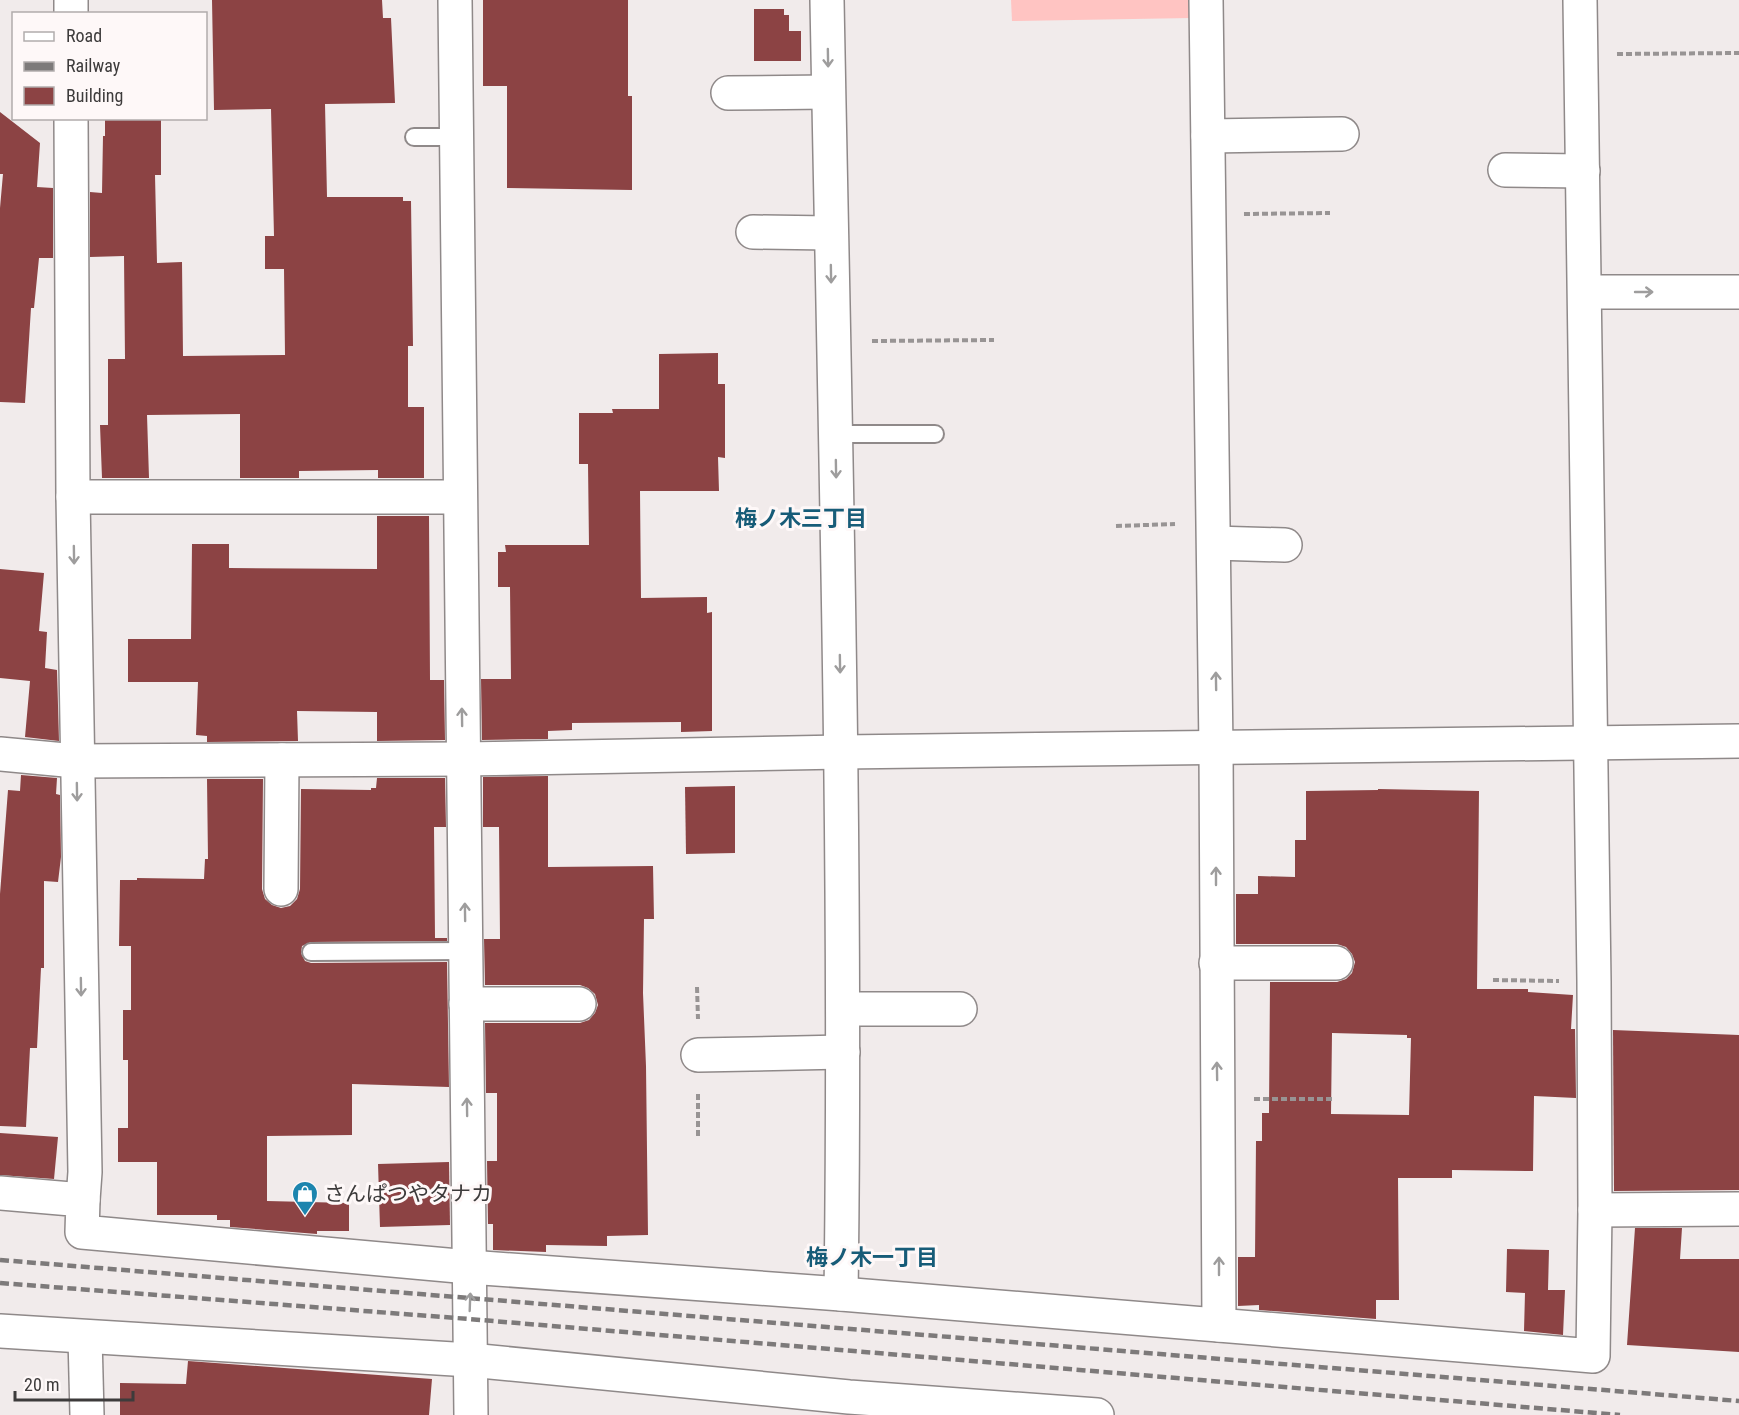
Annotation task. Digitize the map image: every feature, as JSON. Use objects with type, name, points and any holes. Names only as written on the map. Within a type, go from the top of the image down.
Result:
[{"type":"street","points":[[454,0],[471,1415]]},
{"type":"street","points":[[827,0],[842,752],[842,1294]]},
{"type":"street","points":[[1206,0],[1214,533],[1219,1325]]},
{"type":"street","points":[[72,120],[76,760],[85,1172],[82,1232],[470,1267],[842,1294],[1593,1356],[1594,981],[1586,292],[1580,0]]},
{"type":"street","points":[[728,93],[828,92]]},
{"type":"street","points":[[1208,136],[1342,134]]},
{"type":"street","points":[[1505,170],[1583,171]]},
{"type":"street","points":[[753,232],[830,233]]},
{"type":"street","points":[[1586,292],[1739,292]]},
{"type":"street","points":[[73,497],[460,497]]},
{"type":"street","points":[[1214,533],[1285,545]]},
{"type":"street","points":[[0,754],[76,760],[463,759],[1739,741]]},
{"type":"street","points":[[281,889],[282,760]]},
{"type":"street","points":[[1216,963],[1336,963]]},
{"type":"street","points":[[466,1004],[579,1004]]},
{"type":"street","points":[[843,1009],[960,1009]]},
{"type":"street","points":[[698,1055],[843,1052]]},
{"type":"street","points":[[0,1193],[83,1200]]},
{"type":"street","points":[[1595,1210],[1739,1209]]},
{"type":"street","points":[[0,1331],[470,1360],[849,1406],[1097,1415]]},
{"type":"street","points":[[85,1337],[87,1415]]},
{"type":"lane","points":[[414,137],[456,137]]},
{"type":"lane","points":[[835,434],[935,434]]},
{"type":"lane","points":[[310,952],[465,951]]},
{"type":"path","points":[[1581,54],[1739,53]]},
{"type":"path","points":[[1209,214],[1330,213]]},
{"type":"path","points":[[833,341],[994,340]]},
{"type":"path","points":[[1116,526],[1214,533]]},
{"type":"path","points":[[1493,980],[1594,981]]},
{"type":"path","points":[[1218,1099],[1332,1099]]},
{"type":"shaded area","points":[[1011,0],[1190,0],[1191,18],[1012,21]]},
{"type":"building","points":[[212,0],[382,0],[383,18],[391,18],[395,103],[325,104],[327,197],[403,197],[403,201],[411,201],[413,346],[408,346],[408,407],[424,407],[424,478],[378,478],[378,470],[299,471],[299,478],[240,478],[240,414],[147,415],[149,478],[102,478],[100,425],[108,425],[108,359],[125,359],[124,256],[90,257],[90,192],[102,193],[105,120],[161,120],[161,175],[155,175],[157,263],[182,262],[183,356],[285,355],[284,269],[265,269],[265,236],[274,236],[271,109],[214,110]]},
{"type":"building","points":[[483,0],[628,0],[628,96],[632,96],[632,190],[507,188],[507,86],[483,86]]},
{"type":"building","points":[[754,9],[784,9],[784,15],[789,15],[789,31],[801,31],[801,61],[754,61]]},
{"type":"building","points":[[0,112],[40,143],[37,187],[53,188],[53,258],[39,258],[34,308],[31,308],[25,403],[0,402],[0,208],[3,174],[0,174]]},
{"type":"building","points":[[718,353],[718,384],[725,384],[725,458],[718,457],[719,491],[640,491],[641,598],[707,597],[707,613],[712,612],[712,731],[681,732],[681,722],[572,723],[572,730],[548,731],[548,739],[482,740],[481,679],[511,679],[510,587],[498,587],[498,552],[506,552],[505,545],[589,545],[588,464],[579,464],[579,413],[613,413],[612,409],[659,409],[659,354]]},
{"type":"building","points":[[377,516],[429,516],[430,680],[444,680],[445,740],[377,741],[377,712],[297,711],[298,741],[207,742],[207,736],[196,735],[198,682],[128,682],[128,639],[191,639],[192,544],[229,544],[229,568],[377,569]]},
{"type":"building","points":[[0,569],[44,573],[39,631],[47,632],[45,668],[57,670],[59,741],[25,737],[30,681],[0,678]]},
{"type":"building","points":[[21,775],[57,778],[56,794],[60,795],[61,857],[58,882],[44,881],[44,968],[41,968],[37,1048],[30,1048],[26,1127],[0,1126],[0,894],[8,790],[20,791]]},
{"type":"building","points":[[548,776],[548,867],[653,866],[654,919],[644,919],[643,993],[648,1235],[607,1236],[607,1246],[546,1245],[546,1252],[493,1250],[493,1224],[488,1224],[487,1161],[497,1161],[497,1093],[486,1093],[485,1023],[580,1023],[589,1020],[598,1005],[595,994],[580,985],[485,985],[484,939],[500,939],[499,827],[483,827],[483,777]]},
{"type":"building","points":[[377,778],[445,778],[446,827],[434,827],[435,938],[447,938],[447,941],[311,942],[302,946],[301,953],[305,961],[311,963],[447,962],[449,1087],[352,1084],[352,1135],[267,1136],[267,1201],[349,1203],[349,1231],[317,1231],[317,1234],[230,1227],[230,1220],[217,1220],[217,1215],[157,1215],[157,1162],[118,1162],[118,1128],[128,1128],[128,1060],[123,1060],[123,1010],[131,1010],[131,946],[119,946],[120,880],[204,879],[205,859],[208,859],[207,779],[263,779],[262,889],[265,899],[272,905],[281,908],[290,906],[297,899],[300,889],[301,789],[371,790],[371,788],[376,788]]},
{"type":"building","points":[[735,786],[735,853],[686,854],[685,787]]},
{"type":"building","points":[[1306,791],[1479,791],[1477,989],[1528,989],[1528,992],[1573,995],[1571,1029],[1575,1029],[1576,1098],[1534,1096],[1533,1171],[1452,1170],[1452,1178],[1398,1178],[1399,1300],[1376,1300],[1376,1319],[1259,1310],[1259,1305],[1238,1306],[1238,1257],[1255,1257],[1256,1141],[1262,1141],[1262,1113],[1269,1113],[1270,982],[1337,982],[1346,979],[1352,973],[1355,962],[1346,947],[1337,944],[1236,944],[1236,894],[1258,894],[1258,876],[1295,877],[1295,840],[1306,840]],"holes":[[[1332,1033],[1407,1035],[1407,1038],[1411,1038],[1409,1115],[1331,1114]]]},
{"type":"building","points":[[1613,1030],[1739,1035],[1739,1190],[1614,1191]]},
{"type":"building","points":[[0,1133],[58,1137],[54,1179],[0,1175]]},
{"type":"building","points":[[449,1162],[450,1225],[380,1227],[378,1164]]},
{"type":"building","points":[[1635,1228],[1682,1228],[1680,1259],[1739,1259],[1739,1352],[1627,1345]]},
{"type":"building","points":[[1507,1249],[1549,1250],[1548,1290],[1565,1290],[1563,1335],[1524,1331],[1525,1293],[1506,1292]]},
{"type":"building","points":[[188,1361],[432,1379],[429,1415],[120,1415],[120,1383],[186,1384]]},
{"type":"railway","points":[[0,1260],[1739,1401]]},
{"type":"railway","points":[[0,1283],[469,1319],[1620,1415]]},
{"type":"place","name":"さんぱつやタナカ","points":[[305,1217]]},
{"type":"district","name":"梅ノ木三丁目","points":[[801,518]]},
{"type":"district","name":"梅ノ木一丁目","points":[[872,1257]]}]
